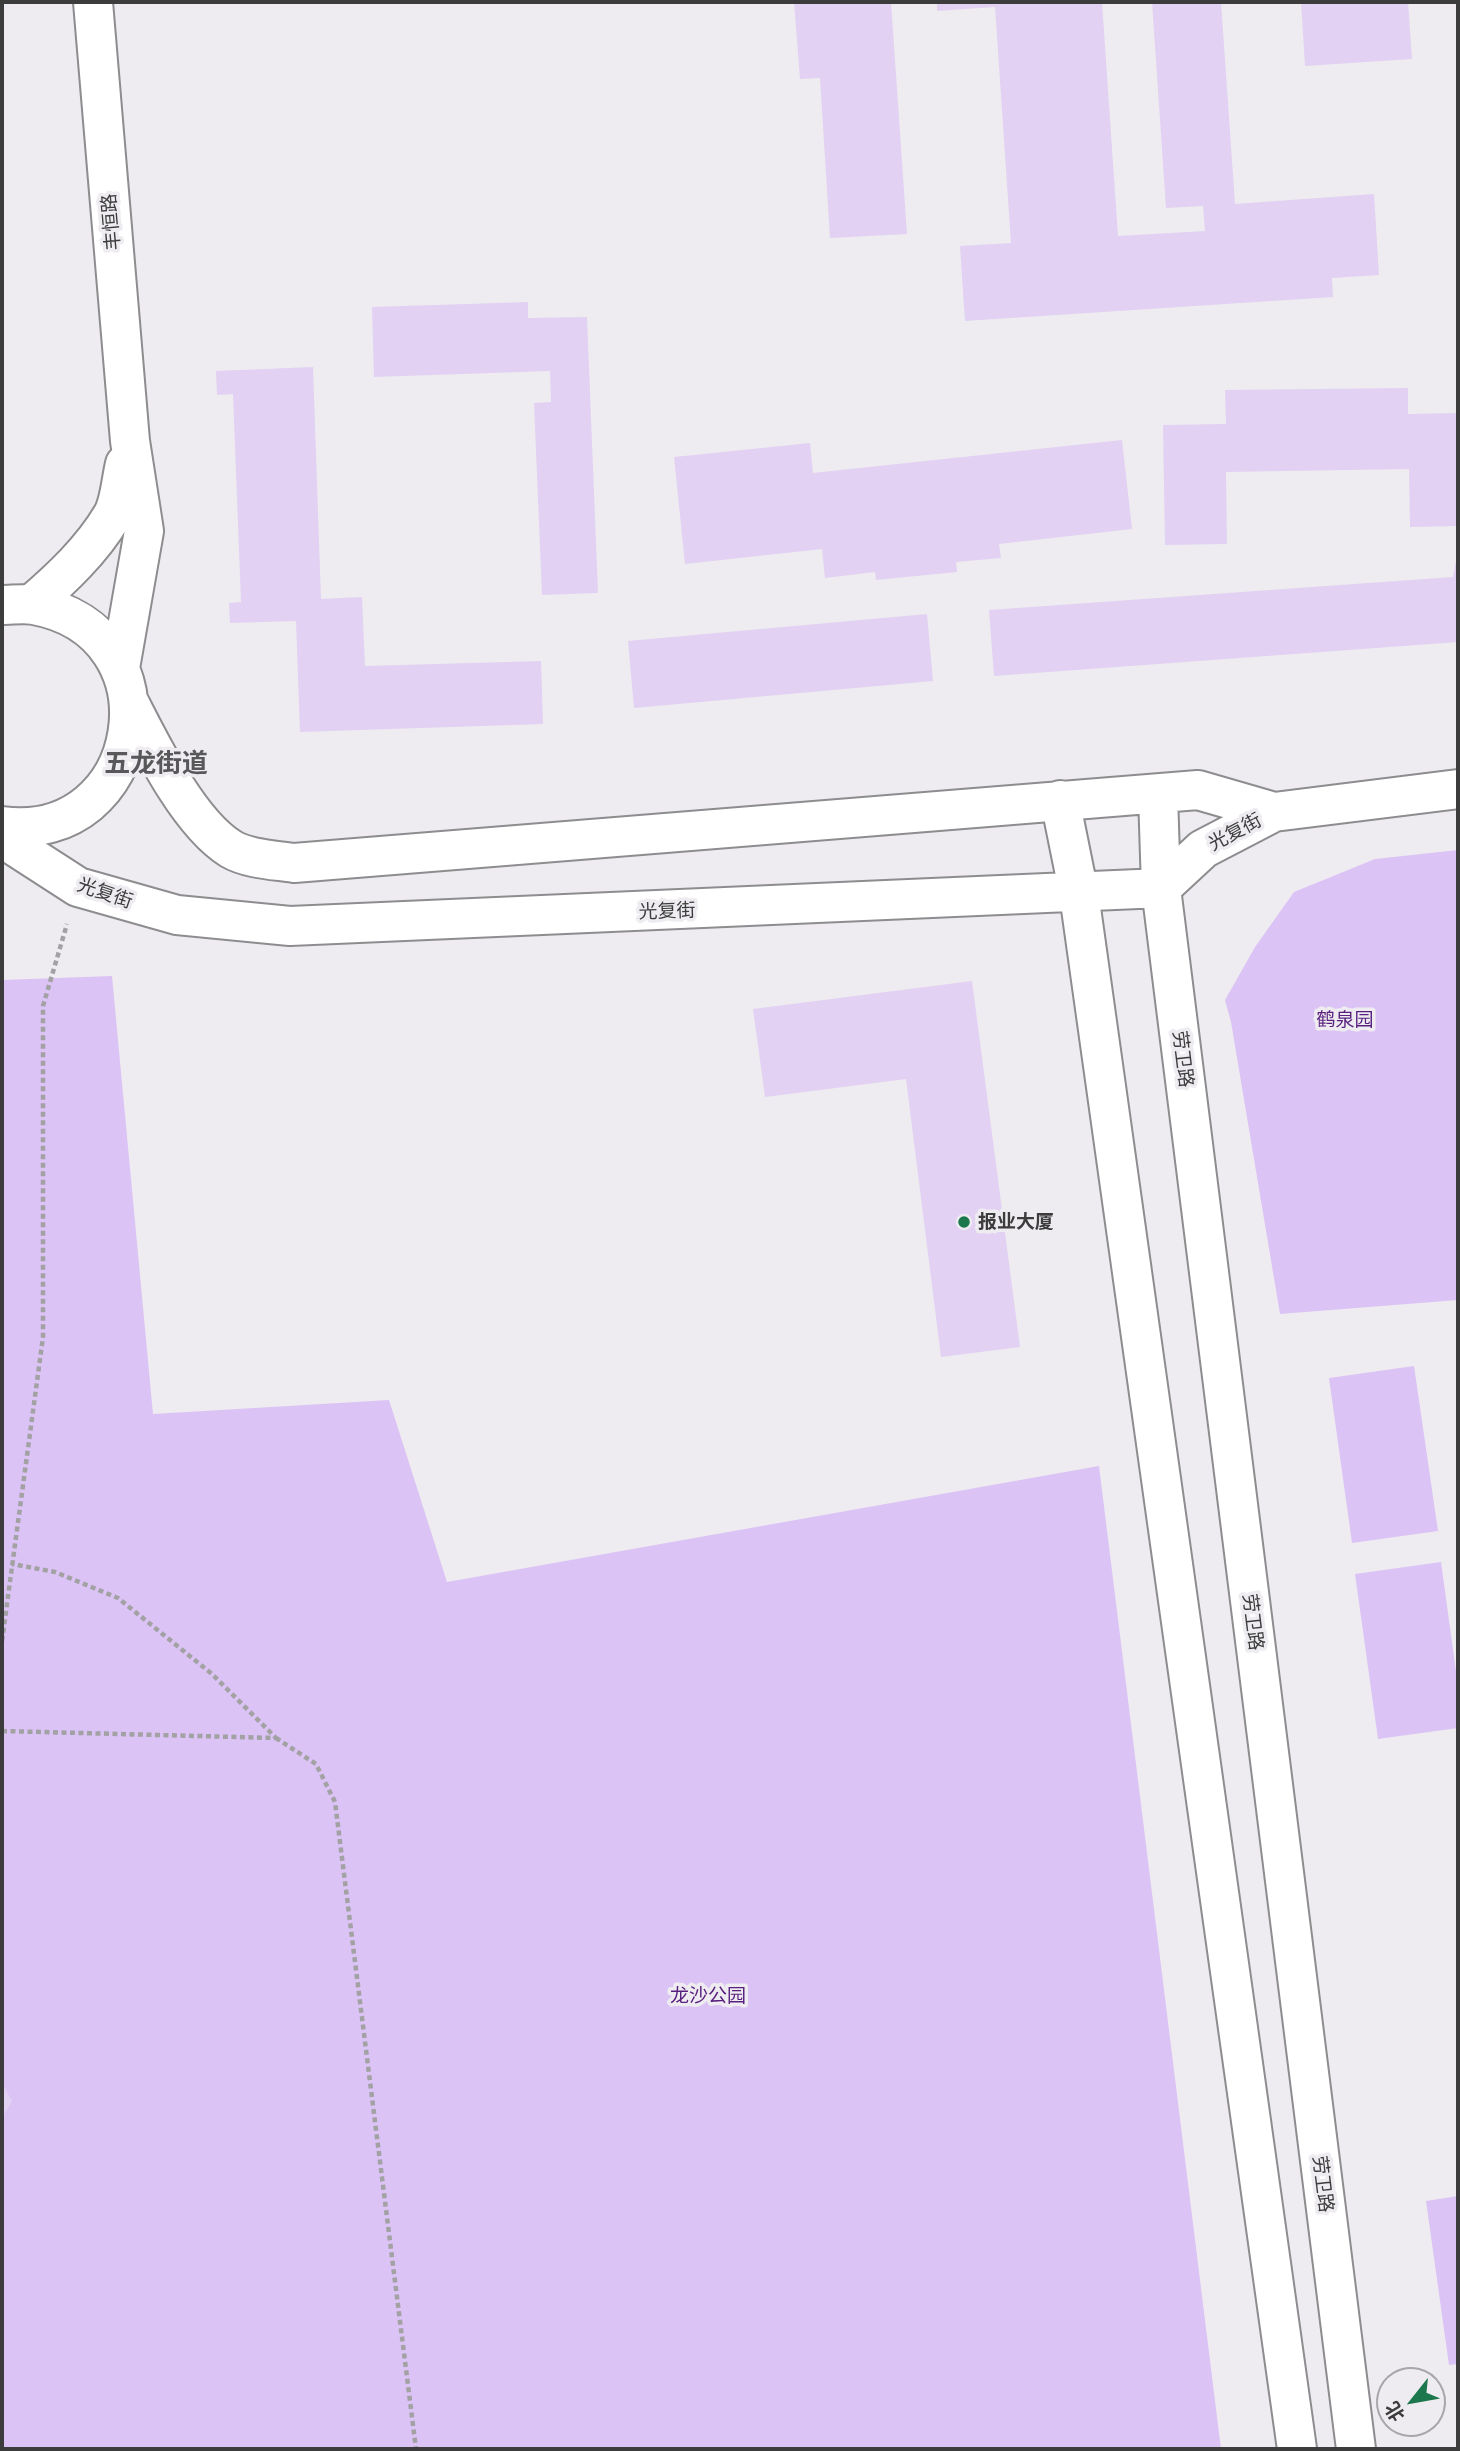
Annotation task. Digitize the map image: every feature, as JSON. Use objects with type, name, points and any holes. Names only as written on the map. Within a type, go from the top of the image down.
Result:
[{"type":"main road","name":"丰恒路","points":[[93,2],[130,442]]},
{"type":"main road","points":[[17,604],[58,582],[113,514],[130,442]]},
{"type":"main road","points":[[120,668],[144,531],[130,442]]},
{"type":"main road","points":[[2,826],[19,828],[56,822],[89,804],[113,776],[128,741],[130,704],[120,668],[99,637],[68,615],[17,604]]},
{"type":"main road","name":"光复街","points":[[130,704],[158,757],[201,823],[232,850],[264,859],[294,863],[1198,790],[1274,812]]},
{"type":"main road","points":[[1274,812],[1458,789]]},
{"type":"main road","name":"劳卫路","points":[[1158,794],[1161,888],[1356,2449]]},
{"type":"main road","points":[[1059,800],[1079,894],[1297,2449]]},
{"type":"main road","name":"光复街","points":[[2,838],[78,887],[177,915],[290,926],[1079,894],[1161,888],[1203,849],[1274,812]]},
{"type":"path","points":[[2,1641],[43,1337],[43,1006],[78,887]]},
{"type":"path","points":[[12,1564],[55,1572],[118,1598],[212,1674],[276,1738],[316,1764],[335,1802],[416,2449]]},
{"type":"path","points":[[2,1731],[276,1738]]},
{"type":"green space","name":"鹤泉园","points":[[1458,850],[1458,1300],[1280,1314],[1231,1022],[1225,1000],[1255,947],[1294,892],[1375,859]]},
{"type":"green space","name":"龙沙公园","points":[[112,976],[153,1414],[389,1400],[447,1582],[1099,1466],[1221,2449],[2,2449],[2,980]]},
{"type":"green space","points":[[1414,1366],[1438,1531],[1352,1543],[1329,1378]]},
{"type":"green space","points":[[1441,1562],[1458,1686],[1458,1728],[1378,1739],[1355,1574]]},
{"type":"green space","points":[[1458,2196],[1458,2364],[1449,2365],[1426,2201]]},
{"type":"building","points":[[794,2],[891,2],[907,234],[830,238],[820,78],[800,79]]},
{"type":"building","points":[[937,2],[1102,2],[1118,236],[1205,231],[1203,206],[1166,208],[1152,2],[1221,2],[1235,204],[1374,194],[1379,275],[1332,278],[1333,297],[965,321],[960,246],[1011,243],[995,7],[937,11]]},
{"type":"building","points":[[1301,2],[1408,2],[1412,59],[1305,66]]},
{"type":"building","points":[[528,302],[528,318],[587,317],[598,593],[542,595],[534,403],[551,402],[550,371],[374,377],[372,307]]},
{"type":"building","points":[[313,367],[321,599],[362,597],[365,666],[541,661],[543,724],[300,732],[296,621],[230,623],[229,603],[241,602],[233,394],[217,395],[216,371]]},
{"type":"building","points":[[1408,388],[1408,414],[1458,413],[1458,526],[1410,527],[1409,469],[1226,472],[1227,544],[1165,545],[1163,425],[1226,424],[1225,390]]},
{"type":"building","points":[[1122,440],[1132,529],[999,544],[1001,558],[956,562],[957,572],[876,580],[875,572],[825,578],[822,549],[685,564],[674,457],[810,443],[813,473]]},
{"type":"building","points":[[1457,555],[1458,642],[994,676],[989,610],[1453,577]]},
{"type":"building","points":[[927,614],[933,681],[634,708],[628,641]]},
{"type":"building","name":"报业大厦","points":[[972,981],[1020,1347],[941,1357],[906,1079],[765,1097],[753,1009]]},
{"type":"building","points":[[2,2083],[12,2101],[2,2118]]},
{"type":"place","name":"报业大厦","points":[[964,1222]]},
{"type":"district","name":"五龙街道","points":[[156,763]]}]
